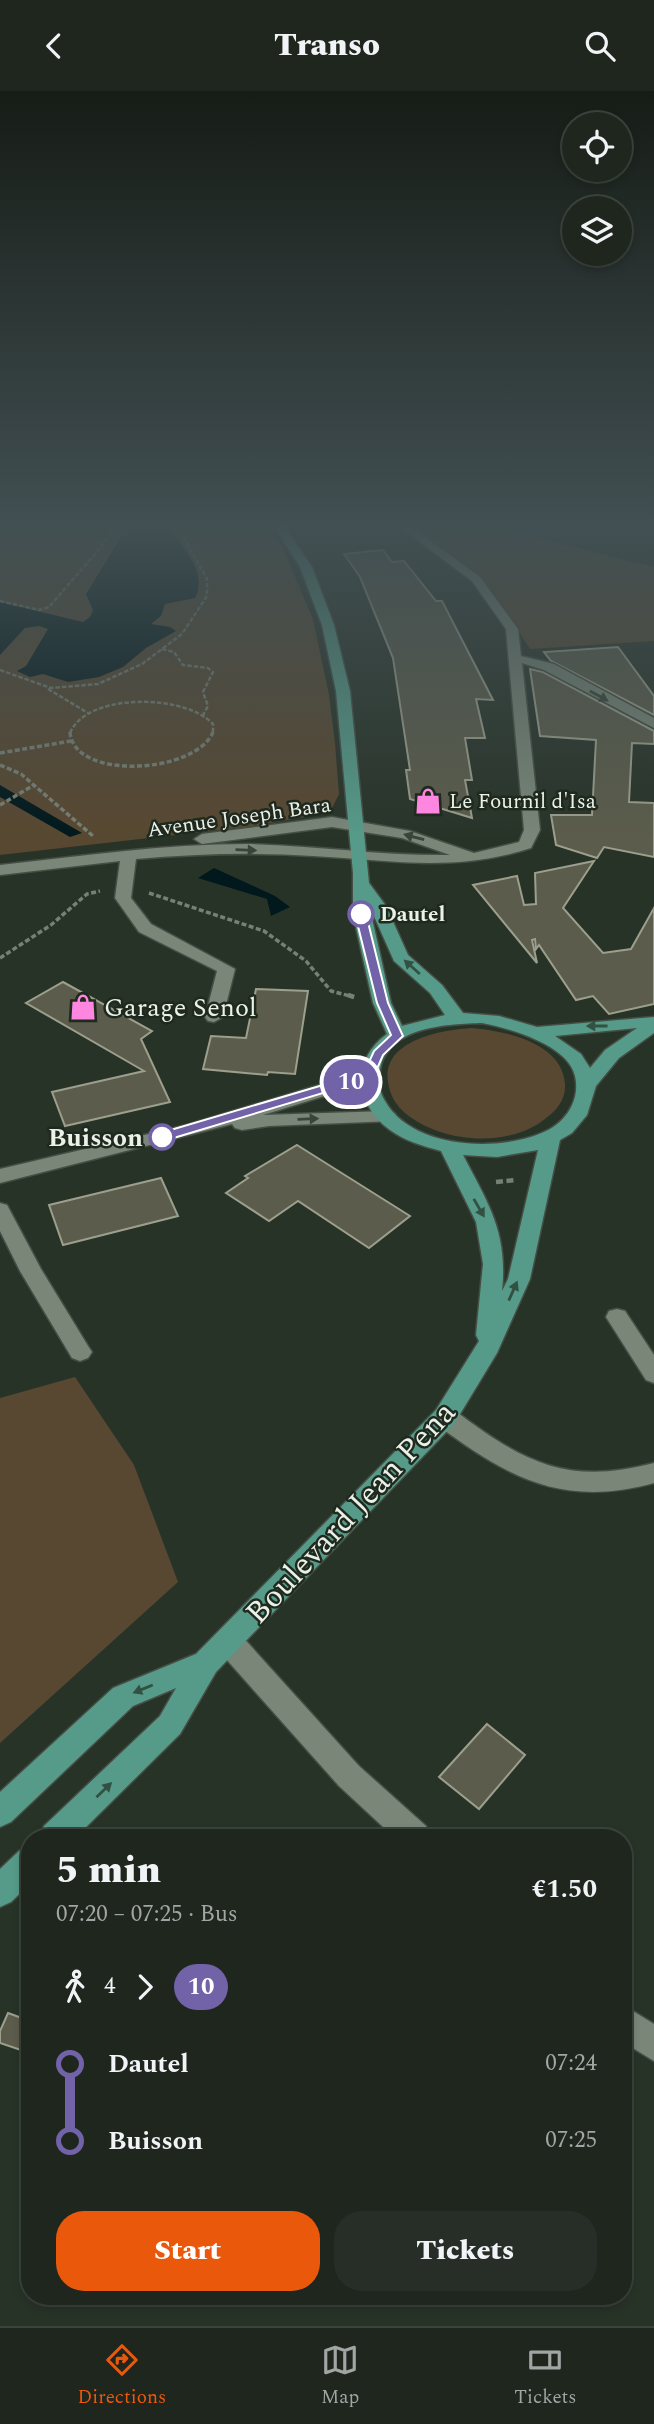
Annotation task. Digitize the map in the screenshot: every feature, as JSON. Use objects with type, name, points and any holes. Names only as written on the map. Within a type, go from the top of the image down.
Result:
[{"type":"main road","points":[[329,631],[343,691],[359,857],[361,914],[382,1003],[397,1036]]},
{"type":"main road","points":[[361,883],[378,906],[400,957],[436,989],[457,1018]]},
{"type":"main road","points":[[457,1018],[506,1021],[539,1033],[572,1057],[582,1071],[585,1087],[580,1111],[568,1125],[529,1145],[476,1151],[449,1147],[414,1136],[387,1117],[372,1097],[369,1076],[378,1054],[397,1036],[425,1024],[457,1018]]},
{"type":"main road","points":[[539,1033],[587,1026],[654,1024]]},
{"type":"main road","points":[[585,1087],[612,1054],[654,1024]]},
{"type":"main road","name":"Boulevard Jean Pena","points":[[63,1829],[170,1725],[206,1663],[445,1417],[485,1353],[519,1279],[551,1136]]},
{"type":"main road","name":"Boulevard Jean Pena","points":[[449,1147],[487,1221],[494,1264],[485,1353]]},
{"type":"main road","name":"Boulevard Jean Pena","points":[[0,1812],[123,1697],[206,1663]]},
{"type":"main road","points":[[0,1891],[21,1871]]},
{"type":"street","points":[[512,631],[515,659],[530,660],[549,667],[654,724]]},
{"type":"street","name":"Avenue Joseph Bara","points":[[0,870],[218,849],[331,852],[359,857],[446,861],[505,853],[525,845],[532,830],[522,754],[515,659]]},
{"type":"street","name":"Avenue Joseph Bara","points":[[129,856],[210,838],[332,822],[405,834],[470,857]]},
{"type":"street","points":[[129,856],[123,898],[145,928],[226,969],[214,1017]]},
{"type":"street","points":[[0,1176],[191,1130],[369,1076]]},
{"type":"street","points":[[191,1130],[269,1120],[387,1117]]},
{"type":"street","points":[[0,1210],[31,1271],[80,1352]]},
{"type":"street","points":[[617,1317],[654,1374]]},
{"type":"street","points":[[445,1417],[475,1440],[526,1471],[572,1483],[628,1483],[654,1473]]},
{"type":"street","points":[[229,1642],[349,1776],[406,1829]]},
{"type":"street","points":[[632,2028],[654,2044]]},
{"type":"path","points":[[44,687],[98,684],[142,664],[184,631]]},
{"type":"path","points":[[162,649],[174,652],[183,665],[208,668],[213,672],[203,692],[208,706],[204,715]]},
{"type":"path","points":[[0,670],[44,687],[89,713]]},
{"type":"path","points":[[149,701],[171,703],[204,715],[212,724],[213,734],[206,744],[193,753],[173,761],[136,765],[100,761],[83,754],[71,741],[70,734],[75,723],[89,713],[106,706],[149,701]]},
{"type":"path","points":[[0,753],[71,741]]},
{"type":"path","points":[[0,765],[21,774],[34,785],[104,846],[107,858]]},
{"type":"path","points":[[0,805],[34,785]]},
{"type":"path","points":[[489,1182],[525,1179]]},
{"type":"shaded area","points":[[0,631],[316,631],[329,695],[335,743],[339,794],[332,808],[305,817],[254,826],[0,855]]},
{"type":"shaded area","points":[[519,631],[654,631],[654,641],[530,649]]},
{"type":"shaded area","points":[[472,1028],[500,1032],[529,1041],[554,1058],[561,1070],[565,1090],[561,1102],[550,1115],[526,1130],[509,1136],[472,1138],[453,1135],[419,1123],[399,1107],[390,1091],[388,1071],[392,1059],[414,1041],[429,1035]]},
{"type":"shaded area","points":[[75,1377],[134,1465],[178,1582],[0,1743],[0,1398]]},
{"type":"water","points":[[0,631],[22,631],[0,655]]},
{"type":"water","points":[[47,631],[175,631],[146,648],[123,667],[99,677],[68,682],[43,674],[30,677],[17,671],[26,666]]},
{"type":"water","points":[[0,785],[82,833],[70,837],[0,797]]},
{"type":"water","points":[[214,868],[275,896],[290,907],[271,916],[267,899],[198,878]]},
{"type":"building","points":[[382,631],[458,631],[493,700],[476,699],[485,738],[465,738],[472,780],[465,780],[472,818],[410,799],[406,770],[410,770],[393,658]]},
{"type":"building","points":[[618,647],[654,696],[654,715],[551,661],[544,652]]},
{"type":"building","points":[[530,669],[543,672],[654,731],[654,744],[632,743],[629,802],[654,803],[654,857],[604,847],[597,858],[556,845],[551,815],[592,815],[596,740],[540,736]]},
{"type":"building","points":[[594,861],[563,908],[603,953],[631,949],[654,908],[654,1004],[609,1014],[593,996],[576,1000],[539,945],[536,949],[535,939],[532,940],[537,963],[473,885],[517,876],[524,905],[536,904],[535,873]]},
{"type":"building","points":[[63,982],[152,1031],[141,1039],[170,1102],[65,1126],[52,1092],[144,1071],[26,1003]]},
{"type":"building","points":[[256,989],[308,991],[295,1074],[268,1072],[267,1075],[203,1069],[211,1036],[246,1038]]},
{"type":"building","points":[[297,1145],[410,1216],[369,1248],[298,1201],[269,1221],[226,1193],[248,1178],[245,1176]]},
{"type":"building","points":[[161,1178],[178,1216],[63,1245],[49,1205]]},
{"type":"building","points":[[487,1724],[525,1755],[479,1809],[439,1777]]},
{"type":"building","points":[[8,2013],[21,2018],[21,2050],[0,2043],[0,2031]]},
{"type":"bus line","name":"10","points":[[162,1137],[369,1076],[373,1061],[383,1047],[397,1036],[382,1003],[361,914]]},
{"type":"place","name":"Le Fournil d'Isa","points":[[428,801]]},
{"type":"place","name":"Dautel","points":[[361,914]]},
{"type":"place","name":"Garage Senol","points":[[83,1007]]},
{"type":"place","name":"Buisson","points":[[162,1137]]}]
